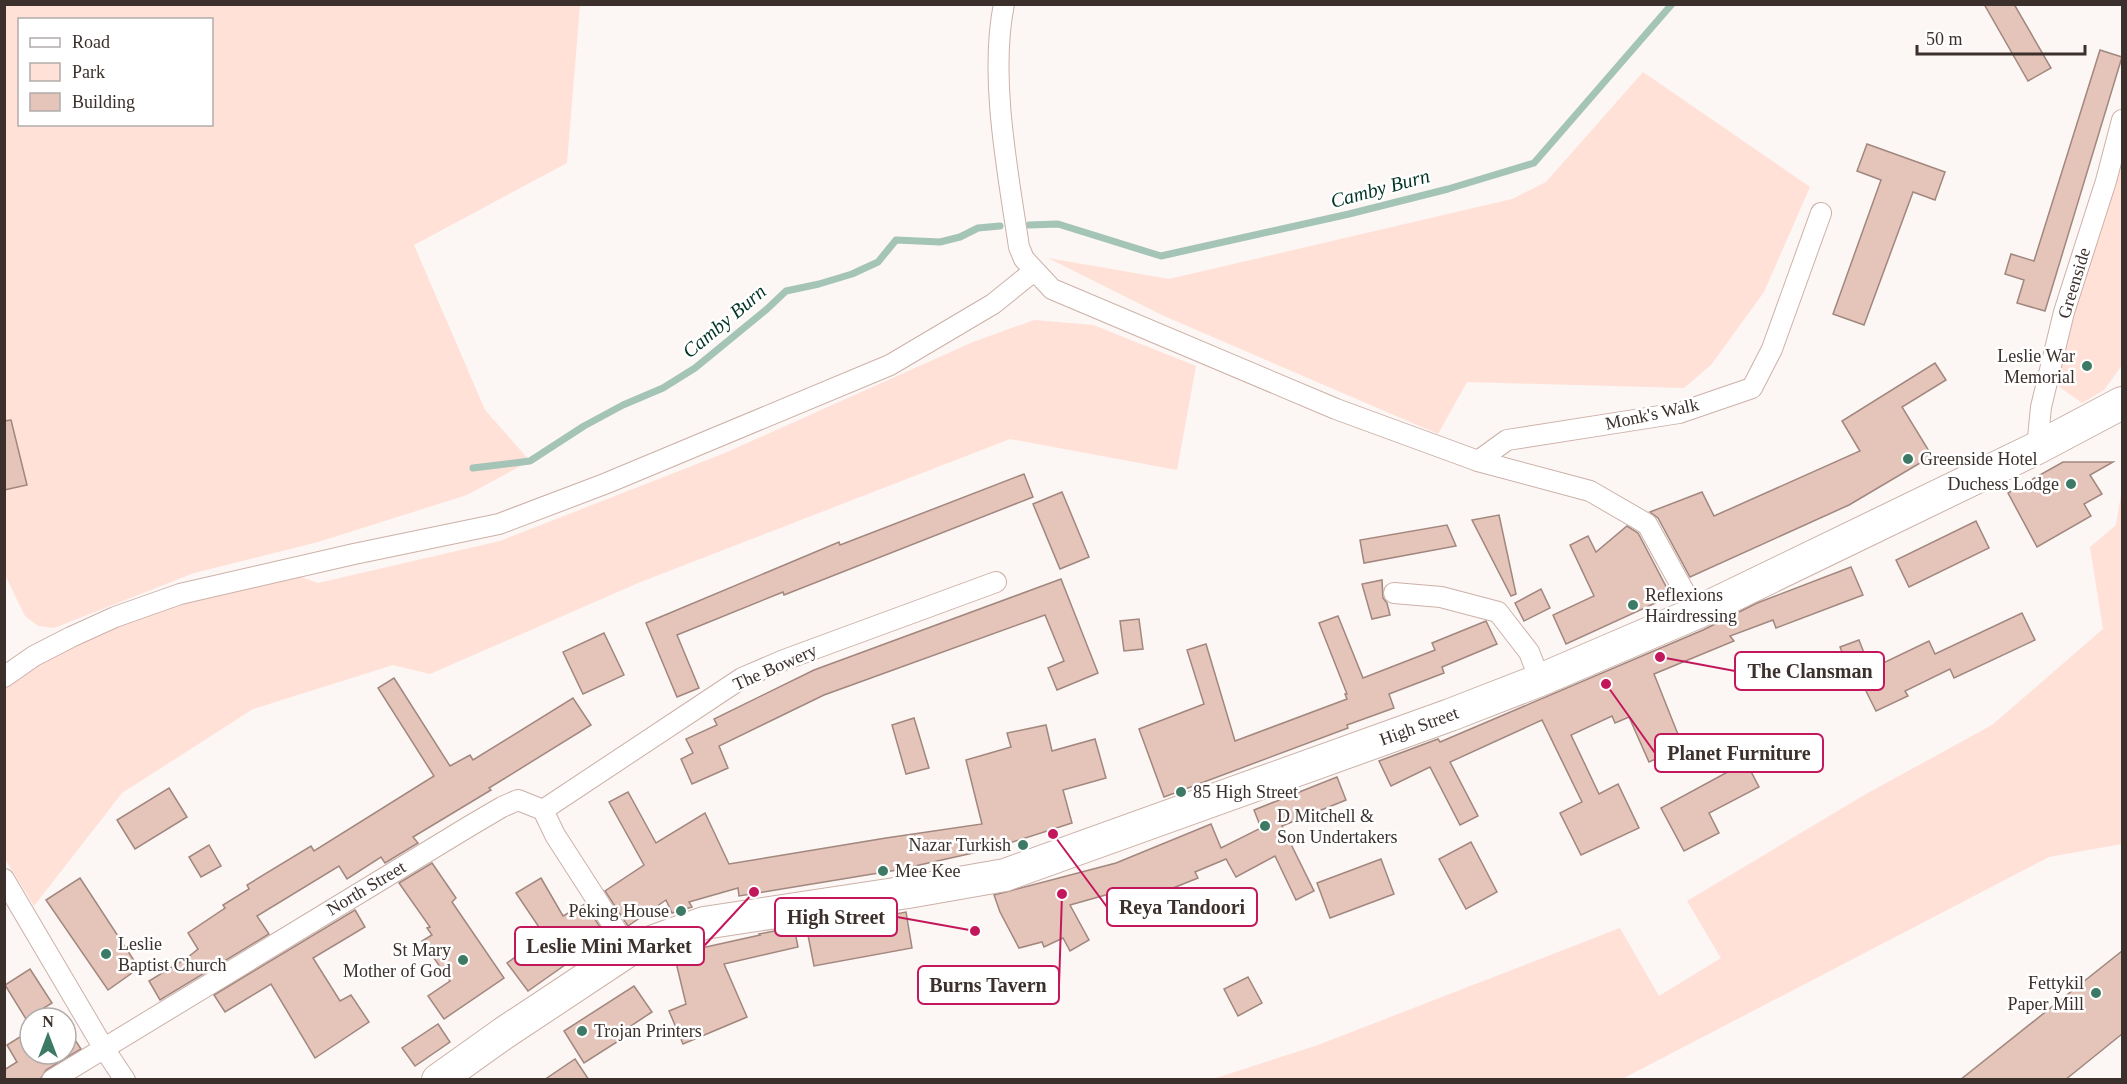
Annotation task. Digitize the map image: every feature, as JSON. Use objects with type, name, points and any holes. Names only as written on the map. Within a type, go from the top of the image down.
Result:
[{"type":"main road","name":"High Street","points":[[438,1080],[628,950],[704,923],[1005,875],[1450,715],[1540,680],[1696,613],[2037,448],[2120,402]]},
{"type":"street","points":[[1004,4],[998,50],[1005,146],[1018,247],[1024,259],[1052,289],[1336,409],[1478,461],[1590,491],[1647,524],[1696,613]]},
{"type":"street","name":"Greenside","points":[[2037,448],[2041,407],[2064,312],[2106,181],[2122,120]]},
{"type":"street","name":"Monk's Walk","points":[[1478,461],[1507,440],[1679,413],[1752,388],[1772,349],[1821,213]]},
{"type":"street","points":[[4,677],[34,656],[71,637],[115,617],[180,594],[344,556],[499,524],[607,483],[890,365],[993,304],[1034,271]]},
{"type":"street","name":"The Bowery","points":[[543,810],[742,678],[784,660],[996,582]]},
{"type":"street","points":[[1394,593],[1441,597],[1498,612],[1528,652],[1540,680]]},
{"type":"street","name":"North Street","points":[[52,1080],[502,807],[518,800],[543,810]]},
{"type":"street","points":[[543,810],[555,835],[628,950]]},
{"type":"street","points":[[4,879],[103,1047],[125,1080]]},
{"type":"green space","points":[[4,5],[580,5],[567,163],[414,245],[485,410],[530,461],[467,495],[318,542],[194,573],[54,628],[38,626],[25,616],[4,573]]},
{"type":"green space","points":[[1643,72],[1810,187],[1764,292],[1711,365],[1684,388],[1467,382],[1438,434],[1164,316],[1048,258],[1169,279],[1512,199],[1546,182]]},
{"type":"green space","points":[[2122,151],[2122,365],[2104,390],[2082,403],[2054,383]]},
{"type":"green space","points":[[1034,320],[1093,325],[1196,366],[1177,470],[1010,439],[638,583],[430,674],[393,665],[253,709],[122,793],[34,906],[5,859],[5,677],[71,637],[282,570],[318,583],[500,541],[725,453],[973,342]]},
{"type":"green space","points":[[2122,489],[2122,844],[2049,857],[1622,1079],[1213,1079],[1318,1045],[1620,928],[1659,996],[1721,958],[1687,901],[1866,794],[1992,725],[2103,629],[2090,547],[2116,525]]},
{"type":"building","points":[[1984,4],[2014,4],[2051,68],[2028,81]]},
{"type":"building","points":[[2100,50],[2122,57],[2045,311],[2017,303],[2024,280],[2005,274],[2011,254],[2034,261]]},
{"type":"building","points":[[1867,144],[1945,172],[1935,200],[1913,192],[1864,325],[1833,314],[1881,180],[1857,171]]},
{"type":"building","points":[[1935,363],[1946,380],[1902,407],[1932,456],[1849,505],[1690,577],[1658,518],[1650,512],[1702,492],[1714,516],[1860,451],[1842,421]]},
{"type":"building","points":[[11,420],[27,485],[4,490],[4,421]]},
{"type":"building","points":[[2063,462],[2113,462],[2090,475],[2102,494],[2084,504],[2091,516],[2037,547],[2008,493]]},
{"type":"building","points":[[1024,474],[1033,497],[677,635],[699,688],[677,697],[646,623],[839,542],[840,545]]},
{"type":"building","points":[[1062,492],[1089,557],[1060,569],[1033,504]]},
{"type":"building","points":[[1499,515],[1516,594],[1511,596],[1472,520]]},
{"type":"building","points":[[1976,521],[1989,548],[1909,587],[1896,560]]},
{"type":"building","points":[[1447,525],[1456,546],[1364,563],[1360,540]]},
{"type":"building","points":[[1627,526],[1638,533],[1671,596],[1566,644],[1553,615],[1594,596],[1570,545],[1588,536],[1596,552]]},
{"type":"building","points":[[1851,567],[1863,595],[1776,628],[1773,620],[1730,636],[1734,641],[1654,674],[1683,747],[1649,762],[1629,717],[1615,723],[1612,716],[1571,735],[1599,794],[1618,784],[1639,828],[1581,855],[1560,813],[1582,802],[1542,720],[1450,762],[1478,816],[1460,825],[1430,767],[1391,786],[1379,761],[1438,739],[1440,742],[1703,630],[1757,603]]},
{"type":"building","points":[[1061,579],[1098,673],[1057,690],[1048,668],[1064,661],[1045,615],[824,695],[719,746],[728,768],[692,784],[681,759],[693,753],[686,739],[717,725],[714,719],[814,670]]},
{"type":"building","points":[[1382,580],[1383,598],[1390,615],[1372,619],[1362,584]]},
{"type":"building","points":[[1541,589],[1550,608],[1524,621],[1515,603]]},
{"type":"building","points":[[2022,613],[2035,640],[1954,678],[1950,669],[1905,691],[1908,696],[1876,711],[1858,675],[1929,641],[1935,654]]},
{"type":"building","points":[[1338,616],[1363,678],[1435,650],[1432,643],[1486,621],[1497,644],[1442,667],[1444,673],[1389,694],[1394,708],[1347,725],[1348,728],[1164,797],[1139,729],[1204,704],[1187,650],[1206,644],[1235,741],[1347,699],[1319,623]]},
{"type":"building","points":[[1139,619],[1143,649],[1124,651],[1120,621]]},
{"type":"building","points":[[604,633],[624,675],[583,694],[563,652]]},
{"type":"building","points":[[1859,640],[1866,658],[1847,665],[1840,647]]},
{"type":"building","points":[[394,678],[450,766],[470,755],[473,760],[573,698],[591,725],[413,837],[418,843],[385,863],[381,857],[347,879],[339,866],[257,916],[269,934],[160,1000],[149,981],[198,949],[188,933],[225,908],[223,905],[249,889],[247,885],[311,846],[314,851],[434,776],[378,688]]},
{"type":"building","points":[[914,718],[929,768],[906,774],[892,725]]},
{"type":"building","points":[[1046,725],[1052,751],[1095,739],[1106,778],[1063,790],[1072,823],[991,849],[897,870],[739,896],[738,888],[689,902],[692,907],[672,913],[666,900],[628,926],[605,891],[644,865],[609,802],[628,792],[656,843],[705,813],[729,864],[982,824],[966,760],[1011,747],[1007,733]]},
{"type":"building","points":[[1746,762],[1759,787],[1709,813],[1719,833],[1684,851],[1661,808]]},
{"type":"building","points":[[1337,777],[1346,800],[1282,826],[1314,891],[1296,900],[1275,856],[1236,877],[1226,859],[1195,872],[1198,878],[1148,898],[1144,889],[1129,895],[1127,889],[1070,905],[1089,940],[1070,951],[1063,938],[1044,947],[1042,942],[1019,948],[1000,912],[994,895],[1116,863],[1211,824],[1221,848],[1261,828],[1254,810]]},
{"type":"building","points":[[169,788],[187,817],[135,849],[117,820]]},
{"type":"building","points":[[1471,842],[1497,892],[1466,909],[1439,859]]},
{"type":"building","points":[[209,845],[221,866],[201,877],[189,857]]},
{"type":"building","points":[[1381,859],[1394,894],[1330,918],[1317,883]]},
{"type":"building","name":"St Mary Mother of God","points":[[432,863],[456,898],[452,902],[504,978],[444,1019],[428,996],[450,981],[422,941],[432,935],[427,928],[430,927],[399,883]]},
{"type":"building","points":[[80,878],[139,968],[108,990],[46,900]]},
{"type":"building","points":[[541,878],[563,916],[585,904],[606,936],[528,991],[507,963],[545,936],[516,893]]},
{"type":"building","points":[[355,910],[365,927],[313,958],[340,1001],[351,995],[369,1022],[315,1058],[271,984],[225,1012],[214,995]]},
{"type":"building","points":[[906,912],[912,948],[814,966],[807,930]]},
{"type":"building","points":[[794,927],[798,947],[724,964],[747,1017],[683,1044],[669,1011],[686,1004],[674,954]]},
{"type":"building","name":"Fettykil Paper Mill","points":[[2122,951],[2122,1034],[2065,1080],[1960,1080]]},
{"type":"building","points":[[30,969],[52,1003],[47,1006],[18,1006],[5,985]]},
{"type":"building","points":[[1248,977],[1262,1003],[1238,1016],[1224,989]]},
{"type":"building","points":[[634,986],[652,1012],[617,1035],[620,1040],[584,1063],[564,1031]]},
{"type":"building","points":[[438,1024],[450,1042],[415,1066],[402,1048]]},
{"type":"building","points":[[18,1038],[18,1066],[53,1066],[46,1070],[40,1080],[4,1080],[4,1070],[17,1062],[7,1045]]},
{"type":"building","points":[[575,1059],[589,1080],[544,1080]]},
{"type":"waterway","name":"Camby Burn","points":[[1029,225],[1058,224],[1161,256],[1349,214],[1448,189],[1534,163],[1672,4]]},
{"type":"waterway","name":"Camby Burn","points":[[473,468],[530,461],[584,426],[623,405],[663,388],[695,368],[786,291],[852,274],[878,262],[896,240],[940,242],[960,237],[978,228],[1000,226]]},
{"type":"place","name":"Leslie War Memorial","points":[[2087,366]]},
{"type":"place","name":"Greenside Hotel","points":[[1908,459]]},
{"type":"place","name":"Duchess Lodge","points":[[2071,484]]},
{"type":"place","name":"Reflexions Hairdressing","points":[[1633,605]]},
{"type":"place","name":"The Clansman","points":[[1660,657]]},
{"type":"place","name":"Planet Furniture","points":[[1606,684]]},
{"type":"place","name":"85 High Street","points":[[1181,792]]},
{"type":"place","name":"D Mitchell & Son Undertakers","points":[[1265,826]]},
{"type":"place","name":"Reya Tandoori","points":[[1053,834]]},
{"type":"place","name":"Nazar Turkish","points":[[1023,845]]},
{"type":"place","name":"Mee Kee","points":[[883,871]]},
{"type":"place","name":"Leslie Mini Market","points":[[754,892]]},
{"type":"place","name":"Burns Tavern","points":[[1062,894]]},
{"type":"place","name":"Peking House","points":[[681,911]]},
{"type":"place","name":"High Street","points":[[975,931]]},
{"type":"place","name":"Leslie Baptist Church","points":[[106,954]]},
{"type":"place","name":"St Mary Mother of God","points":[[463,960]]},
{"type":"place","name":"Fettykil Paper Mill","points":[[2096,993]]},
{"type":"place","name":"Trojan Printers","points":[[582,1031]]}]
